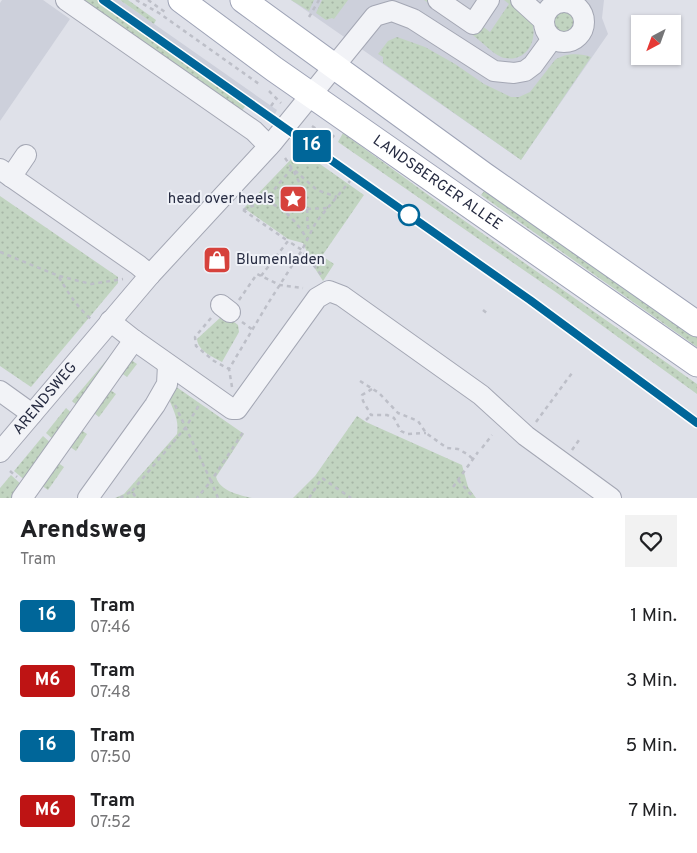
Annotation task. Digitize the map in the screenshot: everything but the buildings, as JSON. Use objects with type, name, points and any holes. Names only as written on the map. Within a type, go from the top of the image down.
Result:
[{"type":"main road","name":"LANDSBERGER ALLEE","points":[[181,0],[312,95],[697,364]]},
{"type":"main road","points":[[243,0],[484,175],[697,324]]},
{"type":"street","points":[[66,0],[254,131],[269,146]]},
{"type":"street","points":[[438,0],[473,24],[489,0]]},
{"type":"street","points":[[521,0],[544,21]]},
{"type":"street","points":[[569,3],[584,25],[579,36],[574,40],[563,42],[552,39],[546,31],[544,21],[549,8],[569,3]]},
{"type":"street","name":"ARENDSWEG","points":[[0,452],[32,414],[101,320],[150,276],[269,146],[375,16],[392,11],[413,19],[494,71],[514,73],[525,71],[533,65],[552,39]]},
{"type":"street","points":[[26,155],[6,173],[138,265],[150,276]]},
{"type":"street","points":[[101,320],[134,340],[232,409],[237,409],[323,294],[342,296],[481,395],[526,436],[611,498]]},
{"type":"street","points":[[22,498],[134,340]]},
{"type":"street","points":[[88,498],[155,405],[167,384],[168,365]]},
{"type":"street","points":[[0,392],[32,414]]},
{"type":"path","points":[[136,0],[158,13],[262,86],[281,103]]},
{"type":"path","points":[[309,17],[319,0]]},
{"type":"path","points":[[271,106],[276,99]]},
{"type":"path","points":[[312,126],[331,139]]},
{"type":"path","points":[[300,149],[318,129]]},
{"type":"path","points":[[294,145],[310,152]]},
{"type":"path","points":[[285,158],[300,183],[310,232]]},
{"type":"path","points":[[292,168],[317,190],[337,197]]},
{"type":"path","points":[[253,273],[280,285],[323,294],[323,276],[302,250],[243,210],[264,202],[292,168]]},
{"type":"path","points":[[229,369],[302,250],[316,222],[350,181]]},
{"type":"path","points":[[264,202],[283,210],[302,230],[307,239]]},
{"type":"path","points":[[283,210],[328,208]]},
{"type":"path","points":[[261,276],[288,241]]},
{"type":"path","points":[[1,253],[59,276],[90,284],[125,279]]},
{"type":"path","points":[[244,400],[236,394],[229,369],[214,361],[196,346],[195,338],[257,274]]},
{"type":"path","points":[[59,276],[70,296],[84,313],[101,320]]},
{"type":"path","points":[[483,310],[489,314]]},
{"type":"path","points":[[526,436],[572,373]]},
{"type":"path","points":[[360,381],[378,393],[398,413],[418,421],[426,433],[447,448],[458,449],[473,459]]},
{"type":"path","points":[[371,414],[363,402],[362,395],[372,389]]},
{"type":"path","points":[[120,498],[132,491],[186,427],[201,402]]},
{"type":"path","points":[[366,420],[371,414]]},
{"type":"path","points":[[371,414],[388,415],[394,418],[401,430],[407,434],[426,433]]},
{"type":"path","points":[[186,427],[218,498]]},
{"type":"path","points":[[197,498],[211,481],[244,431]]},
{"type":"path","points":[[482,448],[492,435]]},
{"type":"path","points":[[453,486],[478,452]]},
{"type":"path","points":[[308,498],[322,478],[351,498]]},
{"type":"path","points":[[458,480],[474,498]]},
{"type":"path","points":[[132,491],[136,498]]},
{"type":"shaded area","points":[[2,0],[43,0],[70,19],[0,121],[0,3]]},
{"type":"shaded area","points":[[97,0],[120,0],[277,110],[271,122]]},
{"type":"shaded area","points":[[291,0],[604,0],[602,18],[608,34],[521,160]]},
{"type":"green space","points":[[78,0],[97,0],[246,105],[241,112]]},
{"type":"green space","points":[[120,0],[128,0],[156,20],[154,24]]},
{"type":"green space","points":[[291,0],[314,0],[309,11]]},
{"type":"green space","points":[[322,0],[348,0],[334,19],[326,20],[316,13]]},
{"type":"green space","points":[[424,0],[429,0],[481,25],[490,32],[509,4],[504,0],[512,0],[531,19],[534,34],[530,47],[520,56],[513,58],[501,57]]},
{"type":"green space","points":[[565,12],[573,16],[577,24],[573,32],[565,36],[557,32],[553,24],[557,16]]},
{"type":"green space","points":[[397,37],[425,47],[455,64],[484,84],[511,97],[519,97],[530,92],[555,60],[563,56],[573,54],[591,57],[521,160],[383,63],[383,57],[378,54],[388,41]]},
{"type":"green space","points":[[343,133],[697,384],[697,394],[557,293],[338,142]]},
{"type":"green space","points":[[300,150],[364,195],[322,256],[334,264],[323,281],[303,243],[288,239],[244,208]]},
{"type":"green space","points":[[485,190],[697,336],[697,347],[481,195]]},
{"type":"green space","points":[[0,196],[118,277],[118,283],[31,387],[0,366]]},
{"type":"green space","points":[[222,316],[228,317],[238,325],[239,332],[222,362],[203,350],[197,339]]},
{"type":"green space","points":[[115,350],[80,408],[72,401]]},
{"type":"green space","points":[[127,357],[137,364],[127,377],[117,370]]},
{"type":"green space","points":[[162,377],[244,434],[216,477],[221,486],[226,489],[252,498],[115,498],[124,494],[177,434],[177,419]]},
{"type":"green space","points":[[106,387],[116,394],[99,417],[90,410]]},
{"type":"green space","points":[[66,408],[74,415],[56,442],[46,433]]},
{"type":"green space","points":[[357,416],[366,422],[462,465],[468,487],[476,498],[293,498],[315,476]]},
{"type":"green space","points":[[77,427],[87,434],[76,451],[66,444]]},
{"type":"green space","points":[[43,436],[53,445],[27,482],[14,471]]},
{"type":"green space","points":[[54,460],[64,467],[48,490],[41,485]]},
{"type":"green space","points":[[11,475],[23,486],[15,498],[0,498],[0,488]]},
{"type":"tram line","points":[[103,0],[530,300],[697,423]]},
{"type":"tram line","name":"16","points":[[103,0],[530,300],[697,423]]},
{"type":"place","name":"head over heels","points":[[293,199]]},
{"type":"place","name":"Blumenladen","points":[[217,260]]}]
